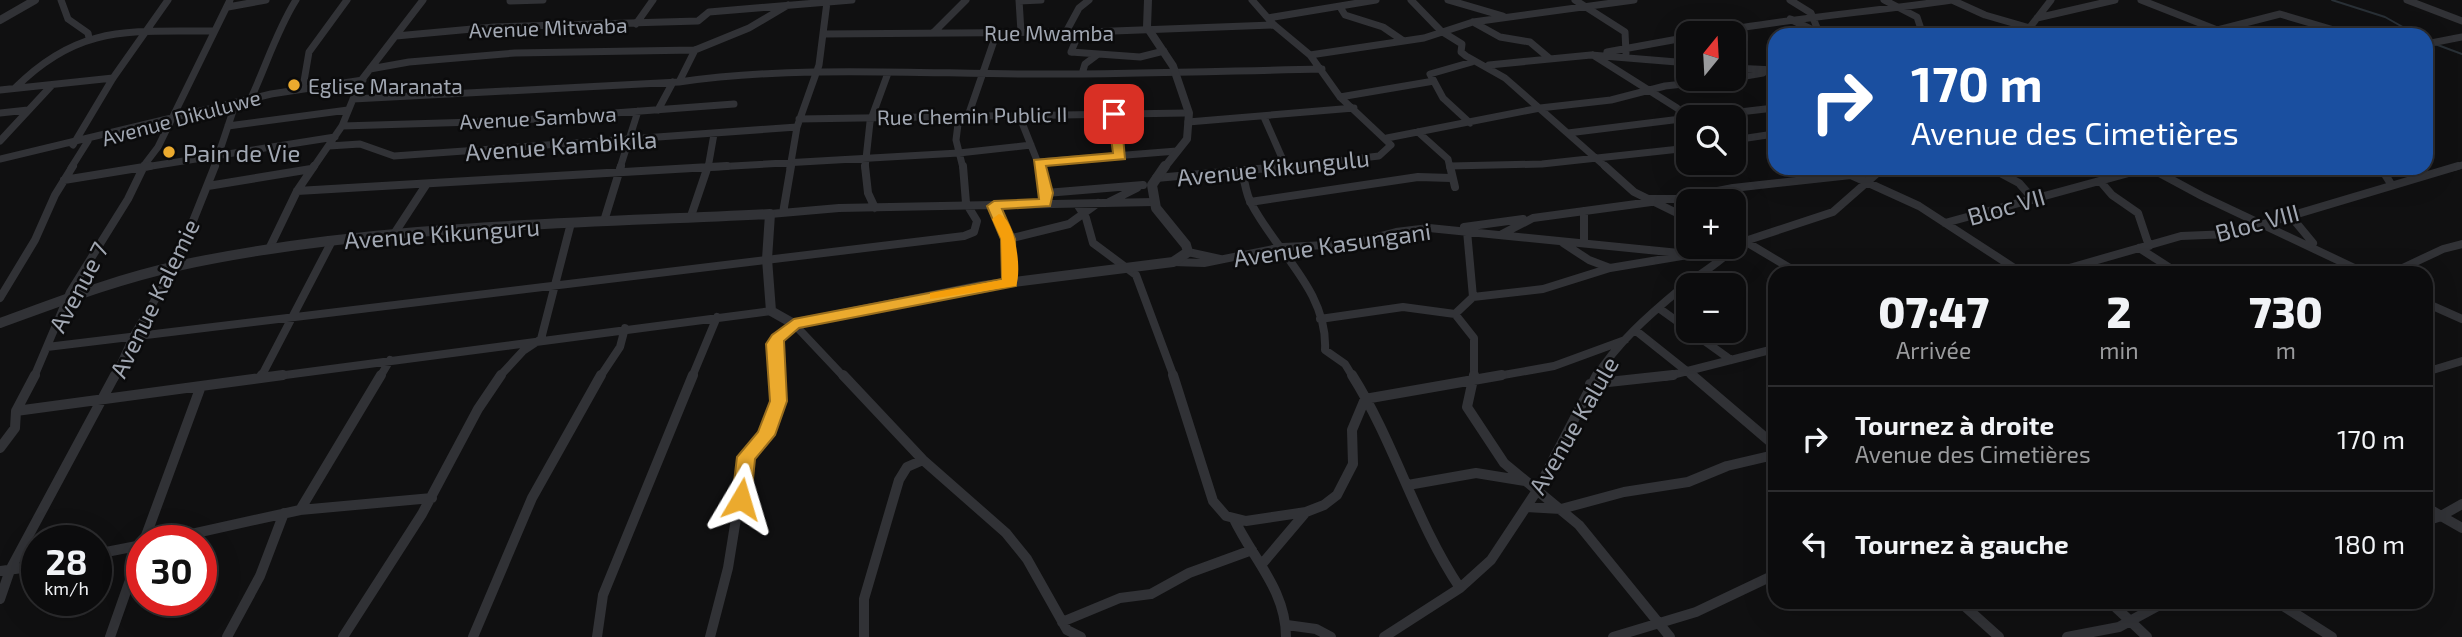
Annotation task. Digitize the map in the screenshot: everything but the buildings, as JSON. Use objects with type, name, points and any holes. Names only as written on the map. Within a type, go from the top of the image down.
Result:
[{"type":"street","points":[[0,20],[35,0]]},
{"type":"street","points":[[61,0],[68,19],[88,33],[89,38]]},
{"type":"street","points":[[73,145],[113,78],[168,0]]},
{"type":"street","points":[[229,3],[266,0]]},
{"type":"street","points":[[251,98],[281,25],[296,0]]},
{"type":"street","points":[[303,87],[309,52],[347,0]]},
{"type":"street","points":[[269,249],[297,191],[342,126],[363,80],[423,0]]},
{"type":"street","points":[[510,1],[543,0]]},
{"type":"street","points":[[636,24],[653,0]]},
{"type":"street","name":"Avenue Mitwaba","points":[[396,36],[507,27],[700,21],[709,12],[852,0]]},
{"type":"street","points":[[934,32],[951,18],[966,0]]},
{"type":"street","points":[[1021,32],[1019,1],[1041,0]]},
{"type":"street","points":[[1066,32],[1079,8],[1089,0]]},
{"type":"street","points":[[1148,0],[1145,14],[1147,30],[1164,51],[1175,73],[1189,133],[1155,180],[1154,202],[1167,223],[1183,239],[1188,252]]},
{"type":"street","name":"Avenue Kikungulu","points":[[1103,203],[1155,180],[1379,156],[1391,145],[1387,138],[1340,97],[1310,55],[1274,25],[1252,0]]},
{"type":"street","points":[[1268,18],[1376,0]]},
{"type":"street","points":[[1411,0],[1441,31],[1462,44],[1461,52],[1472,62]]},
{"type":"street","points":[[1448,0],[1507,18]]},
{"type":"street","points":[[1575,0],[1625,32],[1627,57]]},
{"type":"street","points":[[1310,55],[1424,38],[1473,22],[1634,0]]},
{"type":"street","points":[[1790,0],[1811,12],[1816,28]]},
{"type":"street","points":[[1884,0],[1917,17],[1921,28]]},
{"type":"street","points":[[1746,27],[1789,19],[1900,9],[1952,0],[1985,15],[2030,28],[2051,0]]},
{"type":"street","points":[[2037,18],[2115,0]]},
{"type":"street","points":[[2141,0],[2214,28]]},
{"type":"street","points":[[2407,0],[2462,21]]},
{"type":"street","points":[[783,213],[798,123],[816,75],[827,2]]},
{"type":"street","name":"Avenue 7","points":[[0,448],[15,428],[16,411],[70,297],[128,199],[140,171],[146,167],[229,3]]},
{"type":"street","points":[[370,69],[416,61],[503,54],[695,50],[749,28],[789,4]]},
{"type":"street","points":[[1340,7],[1345,15],[1367,20],[1402,40]]},
{"type":"street","points":[[2221,28],[2280,14],[2327,28]]},
{"type":"street","points":[[1789,19],[1806,28]]},
{"type":"street","points":[[1473,22],[1500,37],[1530,43],[1549,58]]},
{"type":"street","name":"Rue Mwamba","points":[[824,34],[1087,32],[1274,25]]},
{"type":"street","points":[[16,88],[30,74],[72,45],[89,38],[148,32],[214,31]]},
{"type":"street","points":[[968,116],[997,32]]},
{"type":"street","points":[[1085,64],[1072,58],[1070,52],[1076,40],[1087,32]]},
{"type":"street","points":[[2433,42],[2462,37]]},
{"type":"street","points":[[1470,123],[1446,102],[1430,74],[1432,71],[1472,62],[1488,65],[1591,55],[1676,39]]},
{"type":"street","points":[[658,110],[695,50]]},
{"type":"street","points":[[1070,52],[1097,55],[1120,53],[1140,57],[1164,51]]},
{"type":"street","points":[[1082,74],[1085,64],[1097,55]]},
{"type":"street","points":[[1591,55],[1676,62]]},
{"type":"street","points":[[1591,55],[1676,108]]},
{"type":"street","points":[[1488,65],[1634,192],[1676,213]]},
{"type":"street","points":[[353,99],[676,82],[720,76],[1175,73],[1322,69]]},
{"type":"street","points":[[1746,69],[1768,71]]},
{"type":"street","points":[[1746,76],[1768,72]]},
{"type":"street","points":[[875,208],[866,189],[867,157],[872,117],[888,73]]},
{"type":"street","points":[[0,90],[113,78]]},
{"type":"street","name":"Avenue Dikuluwe","points":[[0,159],[73,145],[173,116],[251,98],[303,87],[363,80]]},
{"type":"street","points":[[1340,97],[1434,80]]},
{"type":"street","points":[[0,141],[52,85]]},
{"type":"street","points":[[1387,138],[1540,108],[1611,100],[1646,90],[1676,86]]},
{"type":"street","name":"Avenue Kalemie","points":[[0,600],[5,571],[104,400],[134,335],[175,266],[208,186],[236,102]]},
{"type":"street","name":"Avenue Sambwa","points":[[342,126],[508,121],[733,104]]},
{"type":"street","name":"Rue Chemin Public II","points":[[798,123],[872,117],[1020,115],[1264,117],[1354,108]]},
{"type":"street","points":[[1746,111],[1768,109]]},
{"type":"street","points":[[0,113],[28,110]]},
{"type":"street","points":[[228,126],[348,110]]},
{"type":"street","points":[[604,221],[638,111]]},
{"type":"street","points":[[1114,114],[1120,156]]},
{"type":"street","points":[[1020,115],[1038,162],[1046,193],[1045,203]]},
{"type":"street","points":[[47,347],[964,236],[976,228],[977,221],[969,206],[959,153],[956,126],[959,116]]},
{"type":"street","points":[[1264,117],[1286,167]]},
{"type":"street","points":[[1568,133],[1676,120]]},
{"type":"street","name":"Avenue Kambikila","points":[[329,146],[358,144],[369,146],[378,155],[385,156],[628,141],[798,123]]},
{"type":"street","points":[[1418,132],[1445,155],[1455,187]]},
{"type":"street","points":[[691,216],[708,167],[714,134]]},
{"type":"street","points":[[1746,138],[1768,135]]},
{"type":"street","points":[[64,180],[335,137]]},
{"type":"street","points":[[0,298],[35,240],[64,180],[88,141]]},
{"type":"street","points":[[297,191],[426,186],[959,153],[1031,145]]},
{"type":"street","points":[[1450,166],[1522,165],[1676,149]]},
{"type":"street","points":[[1038,162],[1177,151]]},
{"type":"street","name":"Bloc VIII","points":[[2433,173],[2462,165]]},
{"type":"street","points":[[1166,168],[1174,178]]},
{"type":"street","points":[[208,186],[312,169]]},
{"type":"street","points":[[1242,172],[1250,202],[1308,285],[1326,332],[1325,350],[1345,364],[1408,485],[1435,551],[1460,588]]},
{"type":"street","name":"Avenue Kasungani","points":[[1173,262],[1223,260],[1283,247],[1350,244],[1406,230],[1452,229],[1501,234],[1533,218],[1845,175],[1871,182]]},
{"type":"street","name":"Avenue Kalule","points":[[1746,241],[1833,212],[1877,175]]},
{"type":"street","points":[[2005,175],[2020,183],[2034,200]]},
{"type":"street","name":"Bloc VII","points":[[1945,223],[2123,175]]},
{"type":"street","points":[[2162,175],[2352,266]]},
{"type":"street","points":[[2385,175],[2391,184]]},
{"type":"street","name":"Bloc VIII","points":[[2077,266],[2181,236],[2225,235],[2425,175]]},
{"type":"street","points":[[1250,202],[1418,177],[1451,178]]},
{"type":"street","points":[[2101,181],[2112,195],[2138,213],[2150,246]]},
{"type":"street","points":[[1871,182],[1945,223],[2011,266]]},
{"type":"street","points":[[1046,193],[1143,185]]},
{"type":"street","points":[[394,234],[426,186]]},
{"type":"street","points":[[771,311],[767,259],[770,214],[875,208],[1154,202]]},
{"type":"street","points":[[1008,239],[1048,231],[1086,218],[1103,203]]},
{"type":"street","points":[[1076,204],[1086,218],[1093,243],[1109,252],[1136,275],[1191,424],[1217,509],[1234,519],[1262,520],[1306,512],[1324,505],[1337,495],[1353,464],[1352,430],[1365,400]]},
{"type":"street","points":[[994,206],[1008,239],[1010,283]]},
{"type":"street","points":[[1584,211],[1584,242]]},
{"type":"street","name":"Avenue Kikunguru","points":[[0,323],[70,297],[175,266],[269,249],[394,234],[691,216],[770,214]]},
{"type":"street","points":[[2289,214],[2317,247]]},
{"type":"street","points":[[1452,229],[1533,218]]},
{"type":"street","points":[[343,637],[432,498],[500,376],[519,353],[541,339],[571,223]]},
{"type":"street","points":[[1467,232],[1467,253],[1473,272],[1473,297]]},
{"type":"street","points":[[1501,234],[1562,243],[1584,242],[1676,253]]},
{"type":"street","points":[[260,378],[293,319],[312,272],[332,241]]},
{"type":"street","points":[[1562,243],[1589,260],[1610,268]]},
{"type":"street","points":[[2407,266],[2443,249],[2462,244]]},
{"type":"street","points":[[1746,248],[1784,266]]},
{"type":"street","points":[[2140,248],[2167,266]]},
{"type":"street","points":[[710,637],[728,568],[746,457],[766,435],[779,401],[775,344],[794,324],[960,290],[1173,262],[1188,252],[1223,260]]},
{"type":"street","points":[[1320,319],[1403,307],[1433,314],[1455,313],[1473,297],[1515,295],[1592,278],[1610,268],[1676,256]]},
{"type":"street","name":"Avenue Kalule","points":[[1384,637],[1460,588],[1491,560],[1538,489],[1590,384],[1635,330],[1720,259]]},
{"type":"street","points":[[1136,275],[1142,265]]},
{"type":"street","points":[[2433,306],[2462,319]]},
{"type":"street","points":[[1660,309],[1731,360]]},
{"type":"street","points":[[16,411],[541,339],[771,311],[794,324],[923,460],[1006,533],[1027,559],[1067,630],[1082,637]]},
{"type":"street","points":[[1455,313],[1472,334],[1474,379],[1467,407],[1469,412],[1504,463],[1561,509],[1595,545],[1670,637]]},
{"type":"street","points":[[597,637],[603,595],[718,317]]},
{"type":"street","points":[[473,637],[532,498],[595,384],[620,347],[625,328]]},
{"type":"street","points":[[1635,330],[1688,370],[1768,440]]},
{"type":"street","points":[[1365,400],[1563,364],[1625,340]]},
{"type":"street","points":[[1590,384],[1617,384],[1768,351]]},
{"type":"street","points":[[300,510],[390,360]]},
{"type":"street","points":[[2433,370],[2462,361]]},
{"type":"street","points":[[149,525],[201,386]]},
{"type":"street","points":[[1526,507],[1561,509],[1624,492],[1688,482],[1727,466],[1768,456]]},
{"type":"street","points":[[864,637],[864,599],[899,480],[906,467],[923,460]]},
{"type":"street","points":[[1408,485],[1476,473],[1498,479],[1525,481]]},
{"type":"street","points":[[217,528],[300,510],[432,498]]},
{"type":"street","points":[[2433,519],[2462,504]]},
{"type":"street","points":[[2433,511],[2462,528]]},
{"type":"street","points":[[1262,564],[1306,512]]},
{"type":"street","points":[[227,637],[260,576],[284,513]]},
{"type":"street","points":[[1234,519],[1262,564],[1284,611],[1287,631],[1316,629],[1331,637]]},
{"type":"street","points":[[1062,622],[1120,598],[1151,594],[1189,573],[1252,551]]},
{"type":"street","points":[[1613,637],[1659,626],[1752,588],[1768,579]]},
{"type":"street","points":[[110,637],[126,590]]},
{"type":"street","points":[[1969,609],[1999,637]]},
{"type":"street","points":[[2118,609],[2147,637]]},
{"type":"street","points":[[2067,637],[2100,635],[2133,622],[2154,609]]},
{"type":"street","points":[[2288,609],[2332,637]]},
{"type":"waterway","points":[[2332,0],[2385,17],[2405,28]]},
{"type":"waterway","points":[[2435,44],[2462,54]]},
{"type":"slow traffic","points":[[935,296],[1010,283],[1008,239],[999,219]]},
{"type":"place","name":"Eglise Maranata","points":[[294,85]]},
{"type":"place","name":"Pain de Vie","points":[[169,152]]},
{"type":"route","points":[[741,499],[746,457],[766,435],[779,401],[775,357],[778,338],[794,324],[960,290],[1010,283],[1008,239],[994,206],[1045,203],[1047,197],[1038,162],[1120,156],[1114,114]]}]
